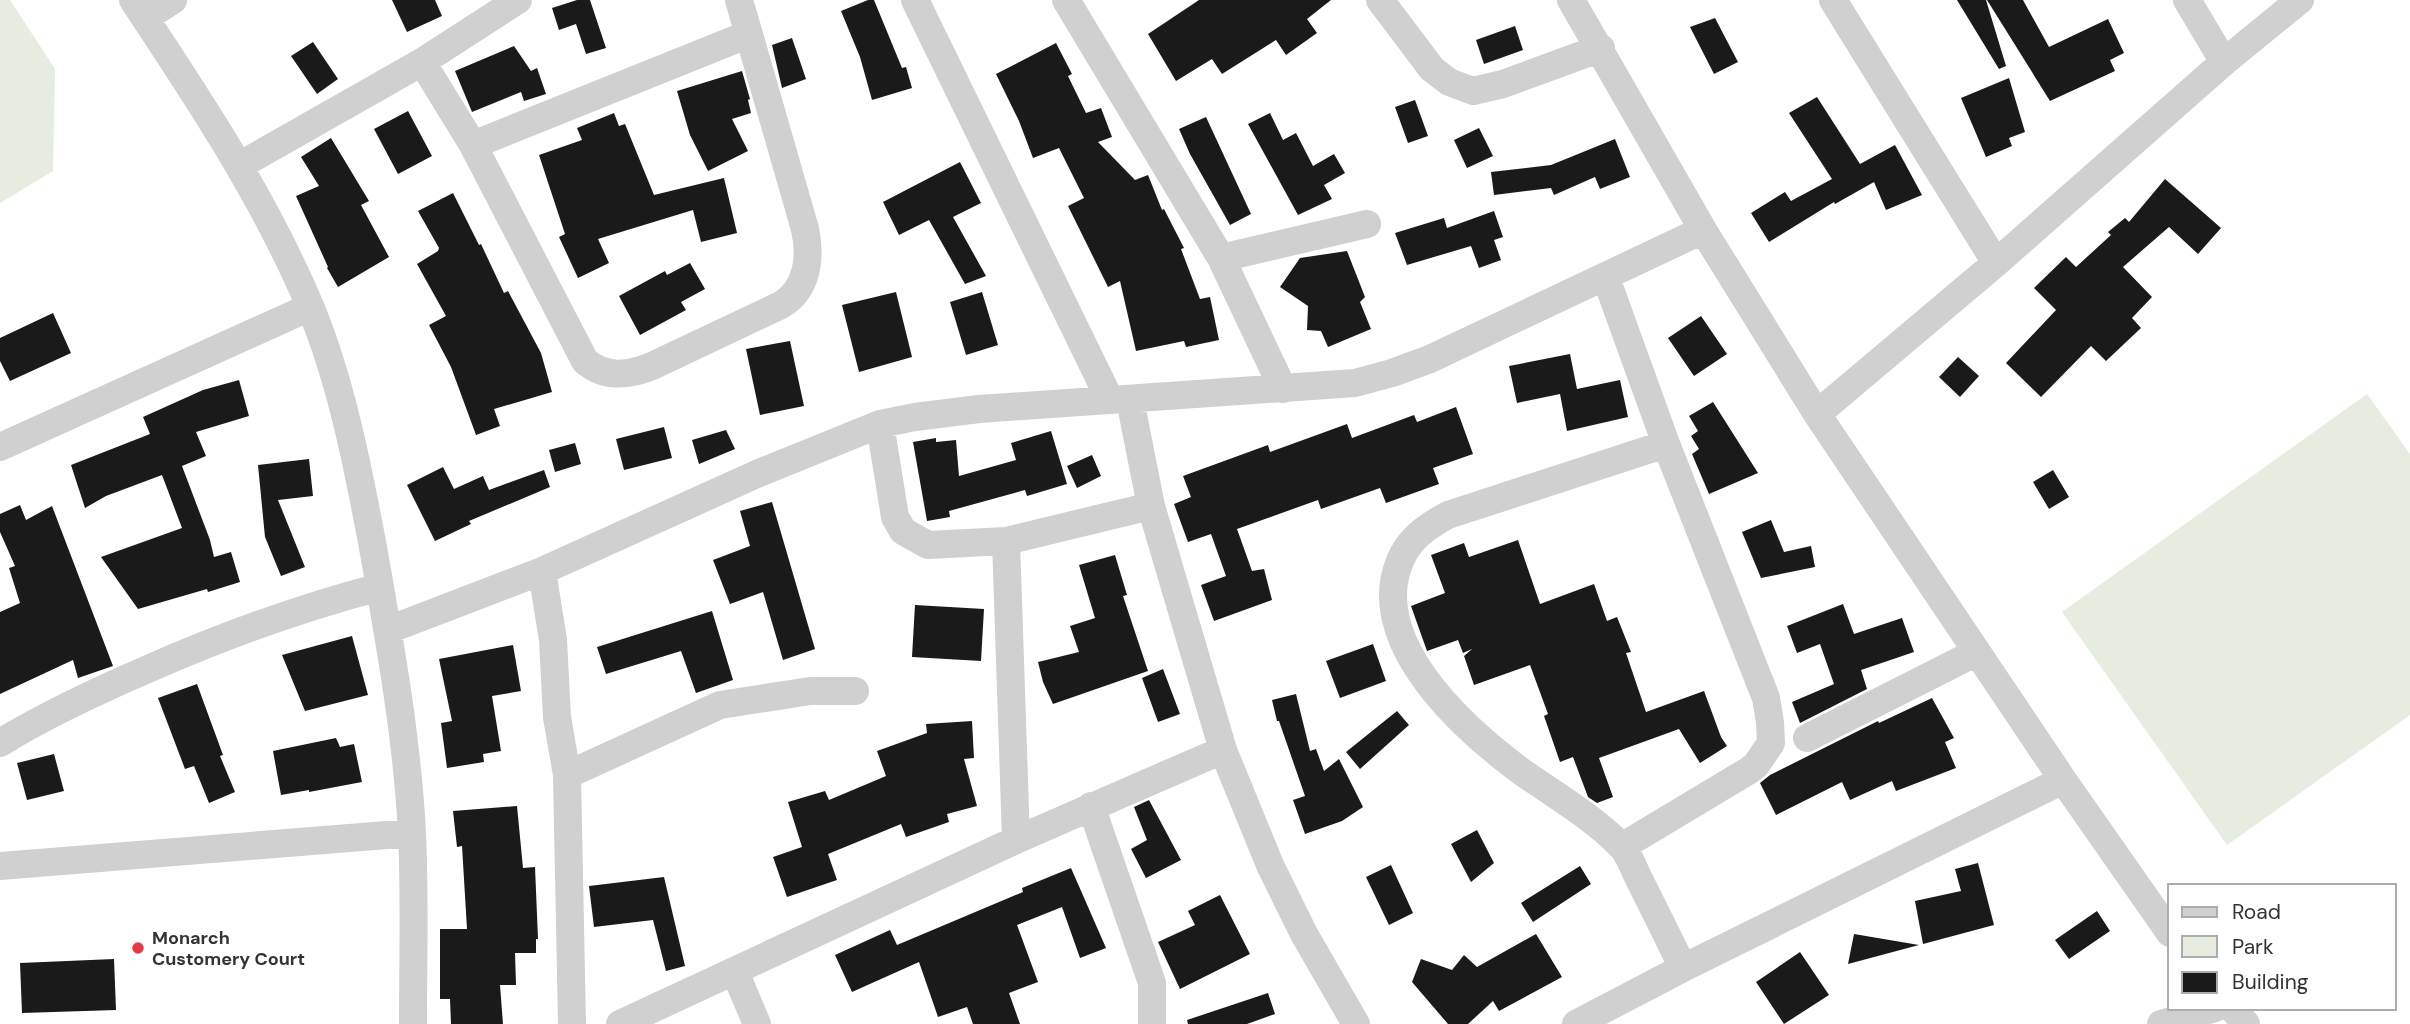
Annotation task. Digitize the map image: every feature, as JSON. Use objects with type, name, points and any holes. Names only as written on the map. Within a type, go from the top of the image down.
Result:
[{"type":"street","points":[[173,0],[139,9],[239,166],[285,251],[310,307],[342,401],[360,478],[388,630],[402,731],[412,833],[413,1024]]},
{"type":"street","points":[[239,166],[422,62],[518,0]]},
{"type":"street","points":[[422,62],[473,145],[585,361],[603,373],[643,370],[790,300],[802,281],[808,259],[807,241],[739,0]]},
{"type":"street","points":[[915,0],[1120,400],[1223,750],[1270,865],[1304,934],[1356,1024]]},
{"type":"street","points":[[1066,0],[1222,258],[1283,389]]},
{"type":"street","points":[[1380,0],[1432,69],[1449,82],[1473,91],[1503,84],[1601,48]]},
{"type":"street","points":[[1571,0],[1601,48],[1703,230],[1817,414],[2063,780],[2168,930]]},
{"type":"street","points":[[1833,0],[1996,263]]},
{"type":"street","points":[[2187,0],[2224,62]]},
{"type":"street","points":[[1817,414],[1996,263],[2224,62],[2300,0]]},
{"type":"street","points":[[473,145],[749,34]]},
{"type":"street","points":[[1222,258],[1367,224]]},
{"type":"street","points":[[388,630],[542,570],[759,473],[880,424],[915,416],[979,409],[1355,383],[1430,359],[1703,230]]},
{"type":"street","points":[[1606,278],[1666,443],[1766,698],[1771,743],[1748,771],[1623,846]]},
{"type":"street","points":[[0,447],[310,307]]},
{"type":"street","points":[[880,424],[895,517],[903,531],[932,546],[1006,541],[1151,506]]},
{"type":"street","points":[[1666,443],[1438,520],[1411,540],[1396,575],[1393,592],[1394,615],[1404,645],[1420,675],[1465,723],[1499,754],[1623,846],[1682,968]]},
{"type":"street","points":[[1006,541],[1016,840]]},
{"type":"street","points":[[542,570],[553,640],[557,717],[567,775],[572,1024]]},
{"type":"street","points":[[0,743],[79,699],[178,656],[271,620],[380,587]]},
{"type":"street","points":[[1807,738],[1977,652]]},
{"type":"street","points":[[567,775],[720,705],[810,691],[855,691]]},
{"type":"street","points":[[620,1024],[1016,840],[1223,750]]},
{"type":"street","points":[[1576,1024],[1682,968],[2063,780]]},
{"type":"street","points":[[1091,806],[1153,983],[1152,1024]]},
{"type":"street","points":[[0,866],[412,833]]},
{"type":"street","points":[[734,972],[757,1024]]},
{"type":"street","points":[[2161,1024],[2209,1010]]},
{"type":"street","points":[[2234,1010],[2246,1024]]},
{"type":"green space","points":[[0,0],[10,0],[55,69],[53,171],[0,203]]},
{"type":"green space","points":[[2367,394],[2410,454],[2410,715],[2227,845],[2062,612]]},
{"type":"building","points":[[392,0],[435,0],[442,16],[407,32]]},
{"type":"building","points":[[577,0],[590,0],[606,48],[586,54],[576,24],[559,30],[552,8]]},
{"type":"building","points":[[874,0],[902,68],[906,67],[912,88],[872,100],[860,57],[841,11]]},
{"type":"building","points":[[1199,0],[1331,0],[1307,19],[1317,33],[1286,55],[1276,40],[1222,74],[1212,59],[1176,81],[1148,34]]},
{"type":"building","points":[[1957,0],[1986,0],[2006,66],[1999,69]]},
{"type":"building","points":[[1987,0],[2023,0],[2049,47],[2108,19],[2124,53],[2110,60],[2115,71],[2050,101]]},
{"type":"building","points":[[1715,18],[1738,62],[1714,74],[1690,27]]},
{"type":"building","points":[[1515,26],[1523,50],[1484,64],[1476,40]]},
{"type":"building","points":[[792,38],[806,79],[782,88],[772,45]]},
{"type":"building","points":[[313,42],[338,79],[317,94],[291,56]]},
{"type":"building","points":[[1056,43],[1072,74],[1068,76],[1086,113],[1101,108],[1112,137],[1098,142],[1135,180],[1148,175],[1162,210],[1164,209],[1184,248],[1181,249],[1200,299],[1210,297],[1219,340],[1186,347],[1184,341],[1136,351],[1120,281],[1108,287],[1068,206],[1084,198],[1059,148],[1033,158],[1019,121],[996,74]]},
{"type":"building","points":[[514,46],[531,71],[537,68],[546,94],[524,101],[521,92],[472,112],[455,71]]},
{"type":"building","points":[[742,71],[751,113],[732,119],[748,151],[708,171],[690,135],[677,91]]},
{"type":"building","points":[[2009,78],[2025,132],[2009,138],[2012,146],[1986,157],[1961,98]]},
{"type":"building","points":[[1817,97],[1860,164],[1895,145],[1922,195],[1886,210],[1874,182],[1835,204],[1834,202],[1769,242],[1751,213],[1785,192],[1791,201],[1832,179],[1789,113]]},
{"type":"building","points":[[1415,100],[1428,136],[1408,143],[1395,107]]},
{"type":"building","points":[[408,111],[432,156],[398,174],[374,129]]},
{"type":"building","points":[[614,113],[619,126],[625,124],[654,195],[724,178],[737,233],[701,242],[693,210],[598,239],[609,263],[578,278],[559,237],[565,234],[539,155],[582,140],[577,128]]},
{"type":"building","points":[[1270,113],[1283,140],[1296,133],[1313,166],[1334,154],[1345,173],[1324,185],[1332,199],[1298,215],[1248,124]]},
{"type":"building","points":[[1206,117],[1251,214],[1230,225],[1179,129]]},
{"type":"building","points":[[1479,128],[1493,156],[1467,168],[1454,140]]},
{"type":"building","points":[[331,138],[369,201],[361,205],[389,257],[338,287],[296,196],[319,186],[301,157]]},
{"type":"building","points":[[1615,139],[1630,177],[1600,189],[1595,177],[1554,195],[1551,188],[1494,195],[1491,172],[1551,165]]},
{"type":"building","points":[[960,162],[981,203],[953,217],[986,276],[965,284],[929,220],[899,235],[883,202]]},
{"type":"building","points":[[2165,179],[2221,228],[2198,254],[2169,227],[2123,267],[2152,297],[2132,318],[2141,328],[2106,361],[2091,346],[2041,397],[2006,363],[2056,310],[2034,288],[2066,257],[2076,267],[2111,235],[2108,232],[2125,218],[2129,222]]},
{"type":"building","points":[[453,193],[504,293],[508,291],[541,353],[552,392],[494,409],[500,426],[476,435],[451,367],[429,325],[446,316],[417,264],[439,248],[418,211]]},
{"type":"building","points":[[1494,211],[1503,237],[1494,240],[1501,260],[1479,268],[1471,246],[1407,265],[1395,233],[1444,218],[1447,228]]},
{"type":"building","points":[[1347,251],[1365,297],[1360,302],[1371,329],[1328,347],[1321,331],[1307,330],[1308,306],[1280,287],[1300,258]]},
{"type":"building","points":[[690,263],[705,289],[681,302],[686,310],[640,335],[619,296],[665,271],[667,275]]},
{"type":"building","points":[[896,292],[912,357],[859,372],[842,305]]},
{"type":"building","points":[[982,292],[998,345],[966,355],[950,302]]},
{"type":"building","points":[[53,313],[71,353],[10,381],[0,361],[0,338]]},
{"type":"building","points":[[1701,316],[1727,354],[1694,376],[1668,338]]},
{"type":"building","points":[[790,341],[804,406],[760,415],[746,349]]},
{"type":"building","points":[[1570,354],[1577,389],[1620,380],[1628,417],[1567,431],[1560,394],[1517,403],[1509,366]]},
{"type":"building","points":[[1958,357],[1979,376],[1960,397],[1939,377]]},
{"type":"building","points":[[239,380],[249,416],[196,432],[206,456],[182,466],[214,557],[231,552],[240,582],[138,609],[101,557],[182,528],[162,475],[106,496],[85,508],[71,465],[150,434],[143,417],[203,390]]},
{"type":"building","points":[[1713,402],[1758,473],[1709,494],[1692,454],[1699,449],[1691,436],[1698,431],[1689,416]]},
{"type":"building","points":[[1456,407],[1473,454],[1433,468],[1439,484],[1386,503],[1380,488],[1321,509],[1318,500],[1237,529],[1252,571],[1264,569],[1272,600],[1214,621],[1201,585],[1226,576],[1211,534],[1188,542],[1174,504],[1191,497],[1183,476],[1268,445],[1270,452],[1347,424],[1352,438],[1414,415],[1417,422]]},
{"type":"building","points":[[664,427],[672,458],[624,470],[616,439]]},
{"type":"building","points":[[726,430],[735,449],[699,464],[692,440]]},
{"type":"building","points":[[1051,431],[1067,484],[1027,496],[1025,490],[949,511],[950,517],[927,521],[913,442],[936,438],[936,442],[956,440],[959,476],[1016,460],[1011,443]]},
{"type":"building","points":[[575,443],[581,464],[555,472],[549,450]]},
{"type":"building","points":[[1092,455],[1101,476],[1077,488],[1067,466]]},
{"type":"building","points":[[309,459],[313,496],[278,500],[305,567],[281,576],[265,537],[258,465]]},
{"type":"building","points":[[443,467],[454,489],[483,476],[489,490],[544,470],[550,487],[469,521],[471,524],[435,541],[407,485]]},
{"type":"building","points":[[2053,470],[2069,497],[2049,509],[2033,482]]},
{"type":"building","points":[[772,502],[815,649],[783,660],[763,592],[730,604],[713,560],[750,546],[740,511]]},
{"type":"building","points":[[20,505],[26,520],[52,506],[113,666],[78,678],[73,660],[0,694],[0,612],[20,603],[9,568],[15,566],[0,532],[0,514]]},
{"type":"building","points":[[1771,520],[1784,552],[1811,546],[1815,567],[1761,578],[1742,532]]},
{"type":"building","points":[[1518,540],[1540,604],[1594,584],[1607,621],[1617,617],[1631,652],[1626,653],[1646,712],[1704,691],[1727,746],[1700,763],[1679,729],[1599,758],[1613,797],[1597,803],[1588,797],[1573,757],[1560,762],[1544,716],[1548,714],[1530,665],[1474,685],[1464,656],[1472,649],[1463,653],[1458,640],[1427,651],[1411,606],[1445,593],[1431,555],[1464,543],[1469,557]]},
{"type":"building","points":[[1115,555],[1127,595],[1123,596],[1148,671],[1053,704],[1038,662],[1079,652],[1070,626],[1095,618],[1079,565]]},
{"type":"building","points":[[1843,604],[1854,634],[1902,618],[1914,652],[1861,670],[1867,689],[1800,723],[1792,702],[1834,684],[1820,644],[1797,653],[1787,626]]},
{"type":"building","points":[[915,605],[984,609],[981,661],[912,657]]},
{"type":"building","points":[[712,611],[733,680],[696,693],[681,651],[606,674],[597,647]]},
{"type":"building","points":[[352,636],[368,695],[305,711],[282,655]]},
{"type":"building","points":[[1373,644],[1386,681],[1340,698],[1326,661]]},
{"type":"building","points":[[513,645],[521,691],[492,696],[501,751],[483,754],[484,762],[447,768],[441,723],[452,721],[439,659]]},
{"type":"building","points":[[1163,669],[1180,714],[1158,722],[1142,678]]},
{"type":"building","points":[[197,684],[223,755],[220,756],[235,792],[209,803],[194,766],[185,769],[158,698]]},
{"type":"building","points":[[1296,694],[1310,751],[1316,749],[1324,771],[1339,759],[1363,807],[1342,821],[1305,834],[1293,800],[1305,796],[1272,700]]},
{"type":"building","points":[[1932,698],[1954,738],[1945,742],[1956,768],[1896,791],[1892,781],[1850,800],[1842,782],[1776,815],[1760,783],[1770,775],[1878,721],[1879,723]]},
{"type":"building","points":[[1397,711],[1409,725],[1360,769],[1346,752]]},
{"type":"building","points":[[972,721],[974,758],[964,759],[977,806],[947,814],[949,822],[906,837],[901,824],[828,854],[837,880],[787,897],[773,857],[802,847],[788,802],[825,791],[829,800],[886,776],[877,751],[927,733],[926,724]]},
{"type":"building","points":[[336,738],[340,747],[354,744],[362,782],[281,795],[273,751]]},
{"type":"building","points":[[54,754],[64,791],[27,800],[17,763]]},
{"type":"building","points":[[1149,800],[1181,860],[1146,878],[1131,849],[1147,840],[1134,807]]},
{"type":"building","points":[[517,806],[523,868],[535,867],[538,939],[536,953],[515,953],[516,985],[500,985],[503,1024],[451,1024],[450,999],[440,999],[440,929],[467,929],[462,846],[457,847],[453,811]]},
{"type":"building","points":[[1477,830],[1494,863],[1471,882],[1451,844]]},
{"type":"building","points":[[1978,863],[1994,925],[1923,944],[1915,901],[1961,891],[1955,869]]},
{"type":"building","points":[[1391,865],[1413,913],[1389,925],[1366,877]]},
{"type":"building","points":[[1580,866],[1591,884],[1533,922],[1521,903]]},
{"type":"building","points":[[1071,868],[1106,948],[1080,958],[1062,907],[1017,925],[1038,982],[1009,993],[1020,1024],[973,1024],[967,1007],[938,1017],[919,962],[852,992],[835,955],[890,930],[897,945],[1023,892],[1022,888]]},
{"type":"building","points":[[664,877],[685,966],[666,971],[653,920],[594,927],[589,886]]},
{"type":"building","points":[[1220,895],[1250,954],[1180,989],[1158,942],[1195,925],[1188,911]]},
{"type":"building","points":[[2097,911],[2110,931],[2069,959],[2055,940]]},
{"type":"building","points":[[1536,934],[1562,977],[1499,1011],[1493,1001],[1468,1024],[1448,1024],[1412,982],[1421,959],[1452,970],[1464,955],[1477,967]]},
{"type":"building","points":[[1854,934],[1919,945],[1848,964]]},
{"type":"building","points":[[1800,952],[1829,995],[1784,1024],[1756,982]]},
{"type":"building","points":[[114,959],[116,1010],[22,1013],[20,963]]},
{"type":"building","points":[[1268,993],[1275,1014],[1247,1024],[1188,1024],[1187,1020]]},
{"type":"place","name":"Monarch Customery Court","points":[[138,948]]}]
